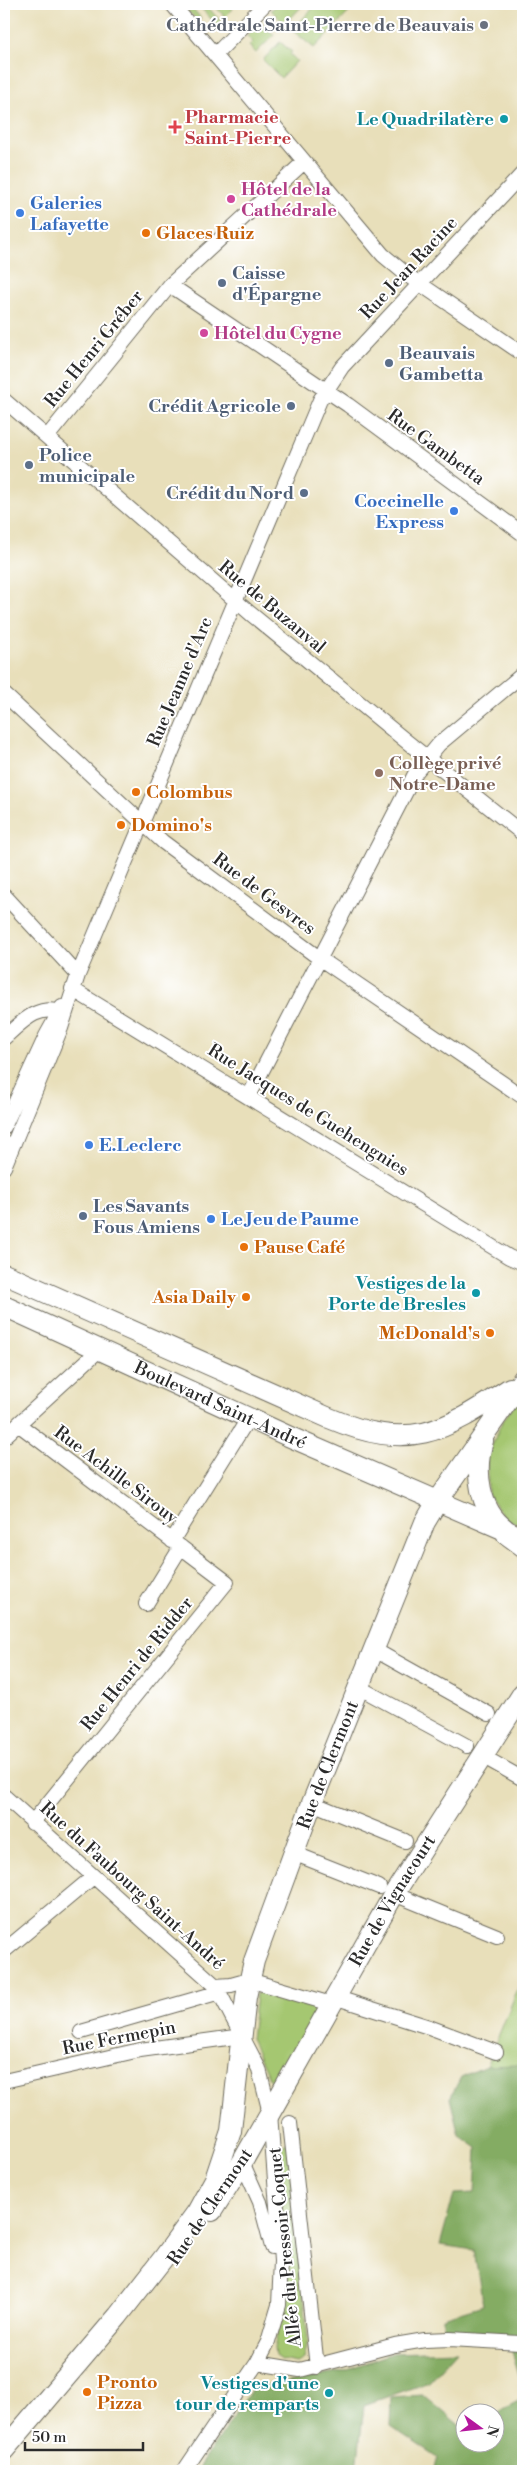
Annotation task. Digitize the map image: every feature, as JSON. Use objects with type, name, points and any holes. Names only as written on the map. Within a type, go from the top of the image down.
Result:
[{"type":"main road","name":"Boulevard Saint-André","points":[[4,1274],[344,1425],[386,1436],[419,1434],[441,1429],[460,1421],[523,1379]]},
{"type":"main road","name":"Boulevard Saint-André","points":[[4,1306],[248,1419],[490,1524],[521,1541]]},
{"type":"main road","name":"Rue de Clermont","points":[[4,2450],[118,2316],[188,2226],[210,2190],[226,2151],[235,2108],[249,1980],[293,1853],[422,1530],[437,1502],[523,1379]]},
{"type":"main road","points":[[487,1430],[478,1461],[481,1489],[490,1514],[500,1526],[521,1541]]},
{"type":"main road","name":"Rue de Vignacourt","points":[[270,2113],[333,2001],[386,1890],[474,1751],[523,1693]]},
{"type":"main road","points":[[235,2108],[242,2162]]},
{"type":"main road","name":"Rue de Clermont","points":[[118,2316],[174,2265],[242,2162],[270,2113]]},
{"type":"street","points":[[172,4],[383,255],[420,284],[523,354]]},
{"type":"street","points":[[215,56],[265,4]]},
{"type":"street","name":"Rue Henri Gréber","points":[[46,437],[170,285],[304,162]]},
{"type":"street","name":"Rue Jean Racine","points":[[326,391],[342,367],[523,173]]},
{"type":"street","name":"Rue Gambetta","points":[[170,285],[326,391],[523,534]]},
{"type":"street","name":"Rue Jeanne d'Arc","points":[[4,1167],[62,1012],[313,414],[326,391]]},
{"type":"street","name":"Rue de Buzanval","points":[[4,400],[235,600],[426,758],[523,834]]},
{"type":"street","points":[[249,1096],[410,783],[426,758],[448,736],[523,674]]},
{"type":"street","name":"Rue de Gesvres","points":[[4,694],[170,848],[350,980],[523,1097]]},
{"type":"street","points":[[4,895],[78,975]]},
{"type":"street","name":"Rue Jacques de Guehengnies","points":[[72,989],[509,1257],[523,1263]]},
{"type":"street","points":[[4,1038],[32,1014],[46,1010],[62,1012]]},
{"type":"street","name":"Rue Jeanne d'Arc","points":[[5,1122],[62,1012]]},
{"type":"street","points":[[4,1270],[26,1285]]},
{"type":"street","points":[[4,1437],[98,1350]]},
{"type":"street","name":"Rue Achille Sirouy","points":[[18,1424],[176,1544],[248,1419]]},
{"type":"street","points":[[146,1604],[176,1544]]},
{"type":"street","name":"Rue Henri de Ridder","points":[[32,1823],[227,1582],[176,1544]]},
{"type":"street","points":[[373,1649],[489,1714]]},
{"type":"street","points":[[358,1687],[523,1779]]},
{"type":"street","name":"Rue du Faubourg Saint-André","points":[[4,1796],[218,1989],[242,2036]]},
{"type":"street","points":[[312,1804],[406,1841]]},
{"type":"street","points":[[293,1853],[497,1936]]},
{"type":"street","points":[[4,1951],[93,1877]]},
{"type":"street","points":[[81,2032],[249,1980],[428,2027],[496,2052]]},
{"type":"street","points":[[184,2471],[257,2363],[268,2342],[279,2305],[282,2274],[270,2113],[259,2069],[242,2036]]},
{"type":"street","name":"Rue Fermepin","points":[[4,2081],[140,2050],[242,2036]]},
{"type":"street","points":[[238,2080],[262,2082]]},
{"type":"street","name":"Allée du Pressoir Coquet","points":[[290,2124],[317,2367]]},
{"type":"street","points":[[242,2162],[265,2217],[273,2251],[275,2296],[268,2342]]},
{"type":"street","points":[[257,2363],[300,2370],[317,2367],[380,2348],[425,2340],[450,2339],[520,2343]]},
{"type":"green space","points":[[181,4],[188,4],[201,18],[198,21]]},
{"type":"green space","points":[[197,4],[205,4],[222,23],[220,28]]},
{"type":"green space","points":[[213,4],[229,4],[233,9],[225,17]]},
{"type":"green space","points":[[278,4],[304,4],[285,24],[271,10]]},
{"type":"green space","points":[[317,4],[357,4],[314,48],[292,30]]},
{"type":"green space","points":[[260,22],[274,35],[256,53],[249,46],[253,42],[247,36]]},
{"type":"green space","points":[[280,42],[292,52],[290,54],[297,61],[281,78],[263,60]]},
{"type":"green space","points":[[523,1391],[523,1526],[504,1518],[488,1494],[487,1457],[501,1424]]},
{"type":"green space","points":[[523,1976],[523,2316],[486,2066]]},
{"type":"green space","points":[[263,1991],[319,2007],[279,2083],[272,2084],[251,2039],[256,1994]]},
{"type":"green space","points":[[523,2065],[523,2388],[508,2338],[443,2337],[443,2317],[483,2305],[474,2250],[440,2245],[454,2194],[475,2193],[477,2148],[459,2135],[450,2098],[461,2077],[486,2066]]},
{"type":"green space","points":[[289,2142],[308,2340],[304,2359],[297,2363],[281,2360],[275,2356],[274,2348],[283,2311],[280,2147]]},
{"type":"green space","points":[[457,2351],[429,2382],[364,2405],[357,2469],[364,2471],[197,2471],[252,2389],[342,2371],[393,2353]]},
{"type":"green space","points":[[423,2395],[454,2421],[454,2452],[504,2452],[504,2409],[523,2399],[523,2471],[434,2471],[438,2458],[390,2426],[391,2397]]},
{"type":"place","name":"Cathédrale Saint-Pierre de Beauvais","points":[[484,25]]},
{"type":"place","name":"Le Quadrilatère","points":[[504,119]]},
{"type":"place","name":"Pharmacie Saint-Pierre","points":[[175,127]]},
{"type":"place","name":"Hôtel de la Cathédrale","points":[[231,199]]},
{"type":"place","name":"Galeries Lafayette","points":[[20,213]]},
{"type":"place","name":"Glaces Ruiz","points":[[146,233]]},
{"type":"place","name":"Caisse d'Épargne","points":[[222,283]]},
{"type":"place","name":"Hôtel du Cygne","points":[[204,333]]},
{"type":"place","name":"Beauvais Gambetta","points":[[389,363]]},
{"type":"place","name":"Crédit Agricole","points":[[291,406]]},
{"type":"place","name":"Police municipale","points":[[29,465]]},
{"type":"place","name":"Crédit du Nord","points":[[304,493]]},
{"type":"place","name":"Coccinelle Express","points":[[454,511]]},
{"type":"place","name":"Collège privé Notre-Dame","points":[[379,773]]},
{"type":"place","name":"Colombus","points":[[136,792]]},
{"type":"place","name":"Domino's","points":[[121,825]]},
{"type":"place","name":"E.Leclerc","points":[[89,1145]]},
{"type":"place","name":"Les Savants Fous Amiens","points":[[83,1216]]},
{"type":"place","name":"Le Jeu de Paume","points":[[211,1219]]},
{"type":"place","name":"Pause Café","points":[[244,1247]]},
{"type":"place","name":"Vestiges de la Porte de Bresles","points":[[476,1293]]},
{"type":"place","name":"Asia Daily","points":[[246,1297]]},
{"type":"place","name":"McDonald's","points":[[490,1333]]},
{"type":"place","name":"Pronto Pizza","points":[[87,2392]]},
{"type":"place","name":"Vestiges d'une tour de remparts","points":[[329,2393]]}]
